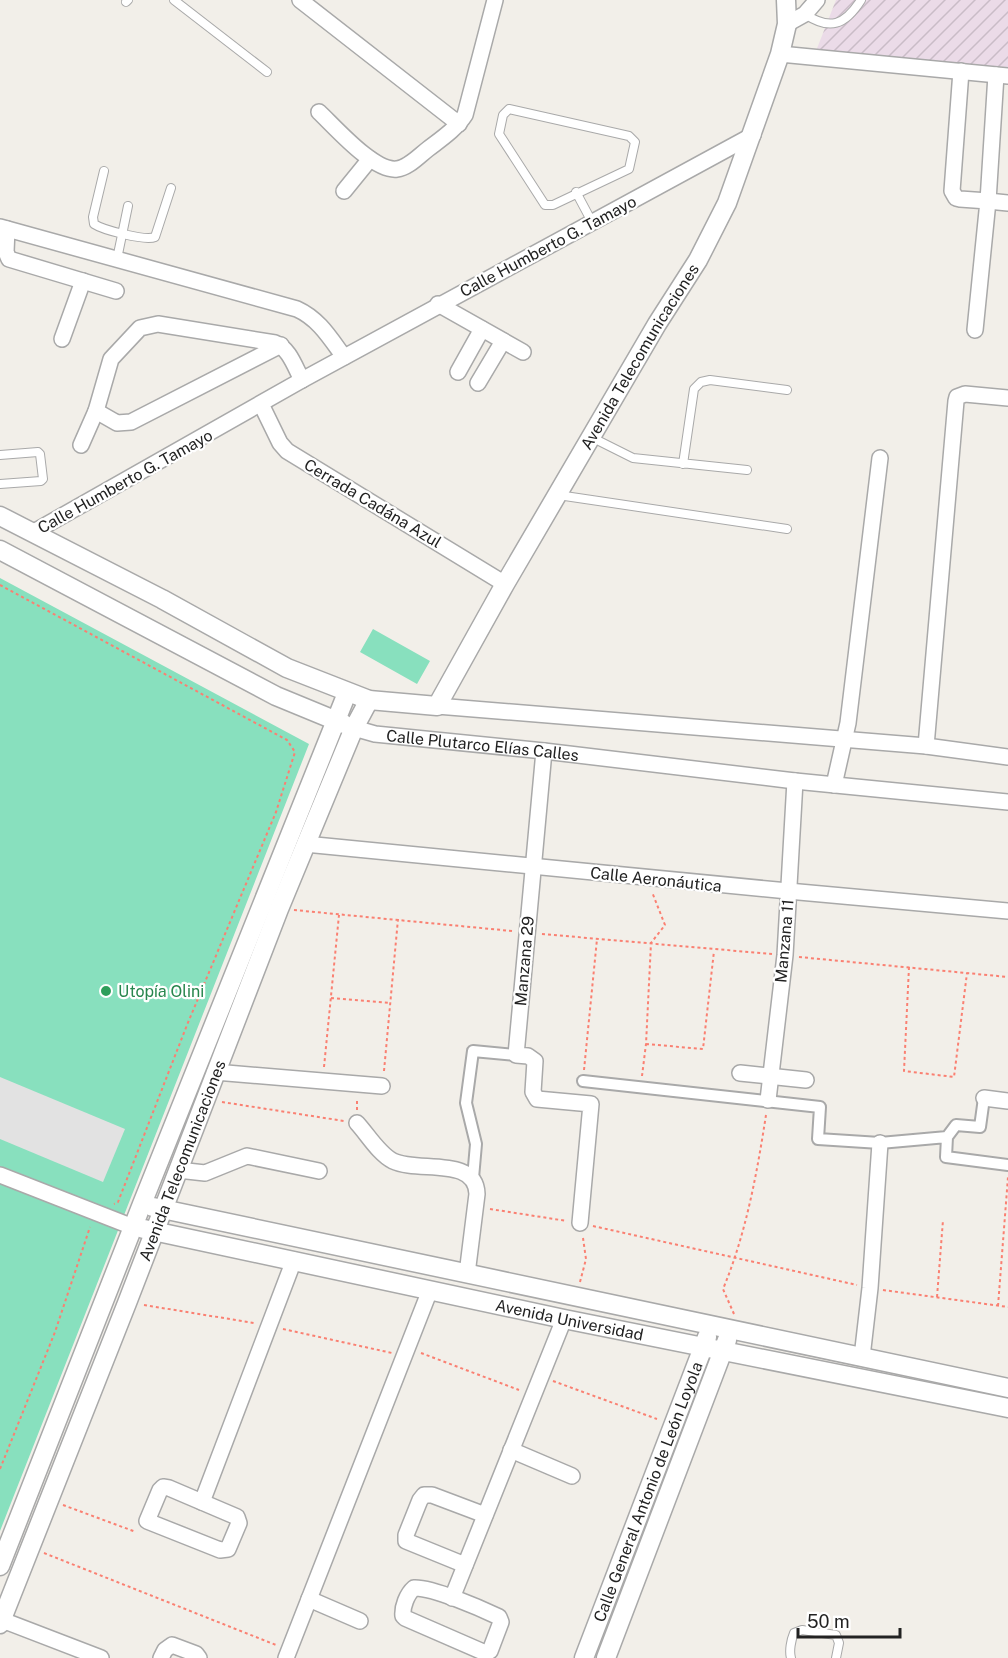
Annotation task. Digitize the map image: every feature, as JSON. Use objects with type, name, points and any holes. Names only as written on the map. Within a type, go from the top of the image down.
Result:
[{"type":"street","points":[[300,0],[459,124]]},
{"type":"street","points":[[319,112],[370,159],[385,168],[398,169],[411,162],[459,124],[469,102],[495,0]]},
{"type":"street","name":"Avenida Telecomunicaciones","points":[[437,705],[591,437],[698,260],[728,202],[780,54],[787,24],[786,0]]},
{"type":"street","points":[[787,24],[805,14],[817,0]]},
{"type":"street","points":[[780,54],[1002,76],[975,330]]},
{"type":"street","points":[[961,71],[952,190],[956,198],[960,199],[1008,203]]},
{"type":"street","name":"Calle Humberto G. Tamayo","points":[[32,533],[438,304],[753,135]]},
{"type":"street","points":[[344,191],[370,159]]},
{"type":"street","points":[[116,291],[9,259],[6,252],[4,228],[297,309],[310,315],[320,325],[344,357]]},
{"type":"street","points":[[62,339],[83,281]]},
{"type":"street","points":[[438,304],[523,352]]},
{"type":"street","points":[[81,445],[96,411],[111,359],[135,331],[145,325],[158,324],[281,345],[302,380]]},
{"type":"street","points":[[458,372],[482,329]]},
{"type":"street","points":[[478,383],[503,340]]},
{"type":"street","points":[[96,411],[117,423],[131,422],[281,345]]},
{"type":"street","points":[[926,746],[956,401],[965,394],[1008,398]]},
{"type":"street","name":"Cerrada Cadána Azul","points":[[261,404],[280,443],[287,451],[505,584]]},
{"type":"street","points":[[834,785],[848,723],[880,458]]},
{"type":"street","name":"Calle Plutarco Elías Calles","points":[[0,516],[162,599],[287,668],[369,700],[926,746],[1008,757]]},
{"type":"street","name":"Calle Plutarco Elías Calles","points":[[0,550],[276,696],[354,728],[375,734],[544,751],[795,781],[1008,802]]},
{"type":"street","name":"Avenida Telecomunicaciones","points":[[0,1566],[347,693]]},
{"type":"street","name":"Avenida Telecomunicaciones","points":[[1,1622],[279,909],[354,728],[369,700]]},
{"type":"street","name":"Manzana 29","points":[[516,1055],[544,751]]},
{"type":"street","name":"Manzana 11","points":[[768,1101],[785,955],[795,781]]},
{"type":"street","name":"Calle Aeronáutica","points":[[305,844],[1008,911]]},
{"type":"street","points":[[473,1178],[476,1144],[466,1103],[473,1051],[528,1056],[535,1061],[533,1092],[537,1099],[591,1104],[580,1223]]},
{"type":"street","points":[[215,1072],[382,1086]]},
{"type":"street","points":[[740,1074],[806,1080]]},
{"type":"street","points":[[583,1081],[820,1107],[818,1139],[880,1143],[947,1137]]},
{"type":"street","points":[[1008,1101],[984,1098],[980,1126],[956,1125],[947,1137],[946,1157],[1008,1165]]},
{"type":"street","points":[[357,1123],[390,1159],[402,1165],[457,1170],[466,1172],[473,1178],[477,1185],[467,1274]]},
{"type":"street","points":[[862,1357],[870,1288],[880,1143]]},
{"type":"street","points":[[177,1170],[205,1173],[247,1156],[319,1171]]},
{"type":"street","points":[[0,1175],[133,1227]]},
{"type":"street","name":"Avenida Universidad","points":[[142,1204],[1008,1388]]},
{"type":"street","name":"Avenida Universidad","points":[[133,1227],[564,1318],[1008,1408]]},
{"type":"street","points":[[202,1502],[294,1260]]},
{"type":"street","points":[[287,1654],[430,1290]]},
{"type":"street","points":[[452,1598],[564,1318]]},
{"type":"street","name":"Calle General Antonio de León Loyola","points":[[584,1658],[712,1324]]},
{"type":"street","name":"Calle General Antonio de León Loyola","points":[[606,1658],[731,1328]]},
{"type":"street","points":[[511,1450],[572,1476]]},
{"type":"street","points":[[164,1487],[239,1520],[228,1549],[220,1550],[147,1521],[164,1487]]},
{"type":"street","points":[[465,1565],[406,1541],[406,1535],[420,1500],[424,1495],[428,1495],[485,1515]]},
{"type":"street","points":[[414,1588],[452,1598],[501,1619],[490,1651],[470,1653],[403,1616],[403,1609],[414,1588]]},
{"type":"street","points":[[309,1599],[360,1621]]},
{"type":"street","points":[[1,1622],[101,1658]]},
{"type":"street","points":[[161,1658],[165,1650],[172,1645],[196,1654],[199,1658]]},
{"type":"lane","points":[[174,0],[267,72]]},
{"type":"lane","points":[[805,14],[819,23],[840,22],[854,12],[861,0]]},
{"type":"lane","points":[[513,109],[633,138],[635,146],[629,169],[576,192],[553,205],[549,206],[542,202],[500,134],[505,111],[513,109]]},
{"type":"lane","points":[[104,171],[93,217],[94,224],[147,239],[155,237],[171,188]]},
{"type":"lane","points":[[576,192],[592,222]]},
{"type":"lane","points":[[117,259],[128,206]]},
{"type":"lane","points":[[683,464],[694,389],[701,382],[710,380],[787,390]]},
{"type":"lane","points":[[591,437],[633,458],[747,470]]},
{"type":"lane","points":[[0,455],[38,452],[43,479],[41,482],[0,484]]},
{"type":"lane","points":[[558,495],[786,529]]},
{"type":"lane","points":[[791,1658],[792,1636],[801,1630],[836,1635],[839,1643],[836,1658]]},
{"type":"path","points":[[0,585],[287,740],[296,752],[276,812],[187,1024],[118,1202],[95,1213],[54,1332],[0,1469]]},
{"type":"path","points":[[640,1088],[646,1044],[651,943],[665,925],[646,878]]},
{"type":"path","points":[[279,909],[1008,977]]},
{"type":"path","points":[[323,1082],[339,915]]},
{"type":"path","points":[[382,1086],[398,920]]},
{"type":"path","points":[[583,1081],[597,939]]},
{"type":"path","points":[[646,1044],[703,1049],[714,950]]},
{"type":"path","points":[[909,967],[904,1071],[954,1077],[967,973]]},
{"type":"path","points":[[331,998],[391,1003]]},
{"type":"path","points":[[204,1099],[357,1123],[357,1084]]},
{"type":"path","points":[[731,1328],[734,1315],[723,1289],[736,1259],[759,1162],[768,1101]]},
{"type":"path","points":[[998,1306],[1008,1177]]},
{"type":"path","points":[[475,1206],[580,1223],[719,1255]]},
{"type":"path","points":[[937,1297],[943,1220]]},
{"type":"path","points":[[576,1296],[586,1259],[580,1223]]},
{"type":"path","points":[[127,1303],[269,1325],[404,1356],[411,1349],[533,1395]]},
{"type":"path","points":[[541,1377],[674,1425]]},
{"type":"path","points":[[49,1500],[140,1533],[147,1521]]},
{"type":"path","points":[[58,1560],[287,1654]]},
{"type":"shaded area","points":[[836,0],[1008,0],[1008,73],[816,51]]},
{"type":"shaded area","points":[[0,1077],[125,1129],[103,1182],[0,1139]]},
{"type":"green space","name":"Utopía Olini","points":[[0,578],[309,744],[0,1531]]},
{"type":"green space","points":[[373,629],[430,661],[417,684],[360,652]]},
{"type":"place","name":"Utopía Olini","points":[[106,991]]}]
